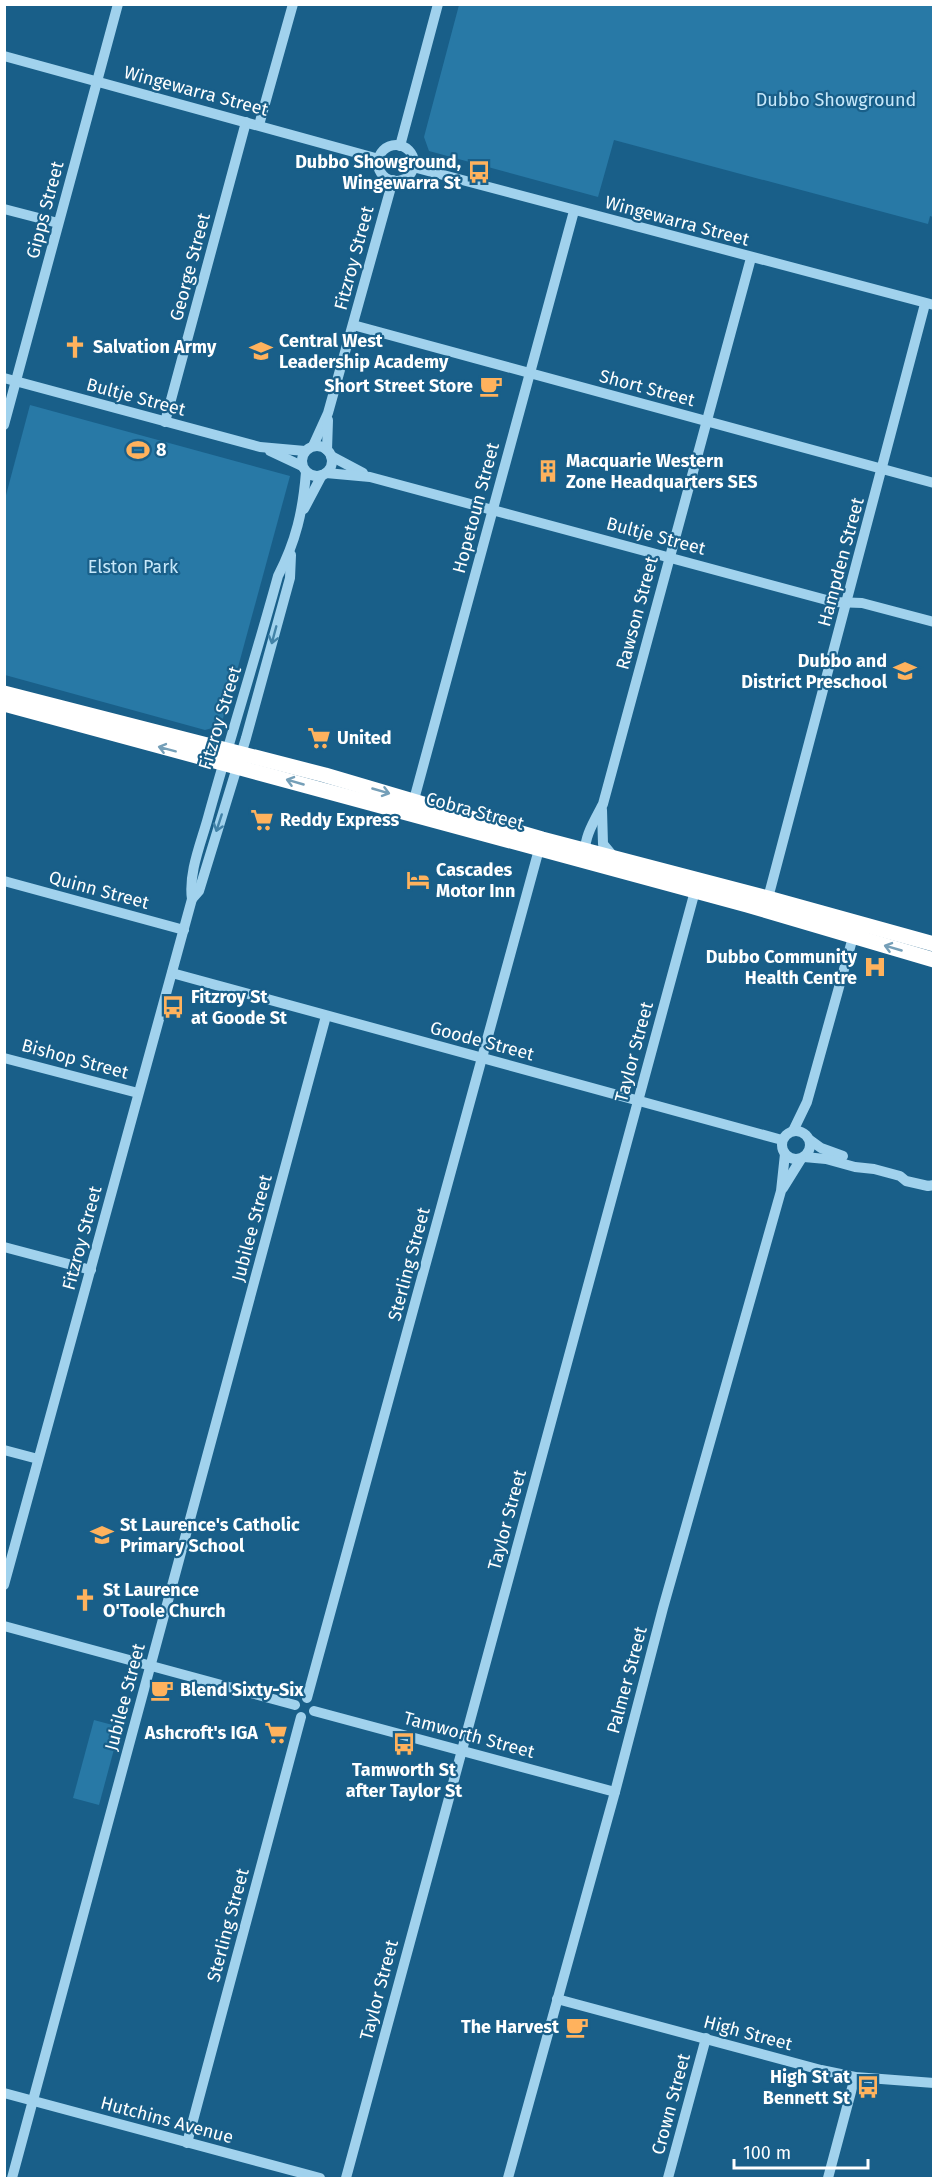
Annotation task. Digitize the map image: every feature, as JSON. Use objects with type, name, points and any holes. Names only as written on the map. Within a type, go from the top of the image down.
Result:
[{"type":"highway","name":"Cobra Street","points":[[4,693],[618,865],[695,891],[933,960]]},
{"type":"highway","name":"Cobra Street","points":[[4,704],[232,758]]},
{"type":"highway","name":"Cobra Street","points":[[541,844],[584,849],[618,865],[682,876],[933,944]]},
{"type":"highway","points":[[747,905],[758,904],[768,898],[774,908],[830,929]]},
{"type":"highway","points":[[824,914],[846,924],[853,937]]},
{"type":"street","name":"Gipps Street","points":[[4,425],[118,4]]},
{"type":"street","points":[[259,125],[293,4]]},
{"type":"street","points":[[400,146],[438,4]]},
{"type":"street","name":"Wingewarra Street","points":[[4,56],[379,159]]},
{"type":"street","name":"George Street","points":[[165,422],[246,122]]},
{"type":"street","points":[[400,146],[410,151],[414,161],[411,172],[403,179],[393,180],[387,178],[380,170],[379,159],[384,150],[400,146]]},
{"type":"street","name":"Wingewarra Street","points":[[413,167],[929,304]]},
{"type":"street","name":"Fitzroy Street","points":[[309,449],[328,413],[393,180]]},
{"type":"street","points":[[4,209],[58,223]]},
{"type":"street","name":"Hopetoun Street","points":[[412,807],[574,211]]},
{"type":"street","name":"Rawson Street","points":[[584,849],[603,804],[751,258]]},
{"type":"street","name":"Hampden Street","points":[[768,898],[929,304]]},
{"type":"street","name":"Short Street","points":[[353,325],[933,483]]},
{"type":"street","name":"Bultje Street","points":[[4,378],[260,447],[304,469]]},
{"type":"street","name":"Fitzroy Street","points":[[328,413],[329,453]]},
{"type":"street","name":"Bultje Street","points":[[260,447],[309,449]]},
{"type":"street","points":[[323,447],[329,453],[330,467],[324,474],[314,476],[304,469],[302,458],[309,449],[323,447]]},
{"type":"street","name":"Bultje Street","points":[[329,453],[370,477]]},
{"type":"street","name":"Fitzroy Street","points":[[301,516],[304,469]]},
{"type":"street","name":"Bultje Street","points":[[324,474],[370,477],[834,602],[863,603],[933,622]]},
{"type":"street","name":"Fitzroy Street","points":[[4,1585],[184,930],[192,899],[190,887],[194,870],[290,578],[291,550],[301,516],[324,474]]},
{"type":"street","name":"Rawson Street","points":[[603,804],[603,844],[618,865]]},
{"type":"street","name":"Sterling Street","points":[[307,1698],[541,844]]},
{"type":"street","points":[[682,876],[692,883],[695,891]]},
{"type":"street","name":"Quinn Street","points":[[4,881],[184,930]]},
{"type":"street","name":"Taylor Street","points":[[346,2178],[695,891]]},
{"type":"street","points":[[853,937],[807,1102],[793,1131],[783,1140],[782,1149],[793,1159],[826,1158],[855,1167],[874,1169]]},
{"type":"street","name":"Goode Street","points":[[172,973],[783,1140]]},
{"type":"street","name":"Jubilee Street","points":[[12,2178],[326,1016]]},
{"type":"street","name":"Bishop Street","points":[[4,1058],[138,1093]]},
{"type":"street","points":[[802,1158],[809,1152],[807,1102]]},
{"type":"street","points":[[793,1131],[808,1137],[828,1151],[874,1169],[900,1176],[906,1181],[928,1186],[933,1184]]},
{"type":"street","name":"Palmer Street","points":[[508,2178],[615,1792],[663,1608],[781,1191],[785,1154]]},
{"type":"street","name":"Palmer Street","points":[[781,1191],[802,1158]]},
{"type":"street","points":[[4,1247],[91,1270]]},
{"type":"street","points":[[4,1450],[38,1459]]},
{"type":"street","points":[[4,1626],[295,1705]]},
{"type":"street","points":[[307,1698],[312,1702],[314,1711],[310,1716],[301,1717],[295,1711],[295,1705],[298,1700],[307,1698]]},
{"type":"street","name":"Tamworth Street","points":[[314,1711],[615,1792]]},
{"type":"street","name":"Sterling Street","points":[[187,2143],[301,1717]]},
{"type":"street","name":"High Street","points":[[557,1999],[821,2070],[855,2077],[933,2083]]},
{"type":"street","name":"Crown Street","points":[[668,2178],[706,2038]]},
{"type":"street","points":[[828,2178],[855,2077]]},
{"type":"street","name":"Hutchins Avenue","points":[[4,2093],[320,2178]]},
{"type":"green space","name":"Dubbo Showground","points":[[459,5],[933,5],[933,217],[930,216],[928,224],[614,140],[598,197],[429,151],[424,137]]},
{"type":"green space","name":"Elston Park","points":[[30,405],[290,476],[231,693],[223,718],[216,727],[205,730],[5,675],[5,499]]},
{"type":"green space","points":[[94,1720],[120,1727],[99,1805],[73,1798]]},
{"type":"place","name":"Dubbo Showground, Wingewarra St","points":[[479,172]]},
{"type":"place","name":"Salvation Army","points":[[75,347]]},
{"type":"place","name":"Central West Leadership Academy","points":[[261,351]]},
{"type":"place","name":"Short Street Store","points":[[491,386]]},
{"type":"place","name":"8","points":[[138,450]]},
{"type":"place","name":"Macquarie Western Zone Headquarters SES","points":[[548,471]]},
{"type":"place","name":"Dubbo and District Preschool","points":[[905,671]]},
{"type":"place","name":"United","points":[[319,738]]},
{"type":"place","name":"Reddy Express","points":[[262,820]]},
{"type":"place","name":"Cascades Motor Inn","points":[[418,880]]},
{"type":"place","name":"Dubbo Community Health Centre","points":[[875,967]]},
{"type":"place","name":"Fitzroy St at Goode St","points":[[173,1007]]},
{"type":"place","name":"St Laurence's Catholic Primary School","points":[[102,1535]]},
{"type":"place","name":"St Laurence O'Toole Church","points":[[85,1600]]},
{"type":"place","name":"Blend Sixty-Six","points":[[162,1690]]},
{"type":"place","name":"Ashcroft's IGA","points":[[276,1733]]},
{"type":"place","name":"Tamworth St after Taylor St","points":[[404,1744]]},
{"type":"place","name":"The Harvest","points":[[577,2027]]},
{"type":"place","name":"High St at Bennett St","points":[[868,2087]]}]
